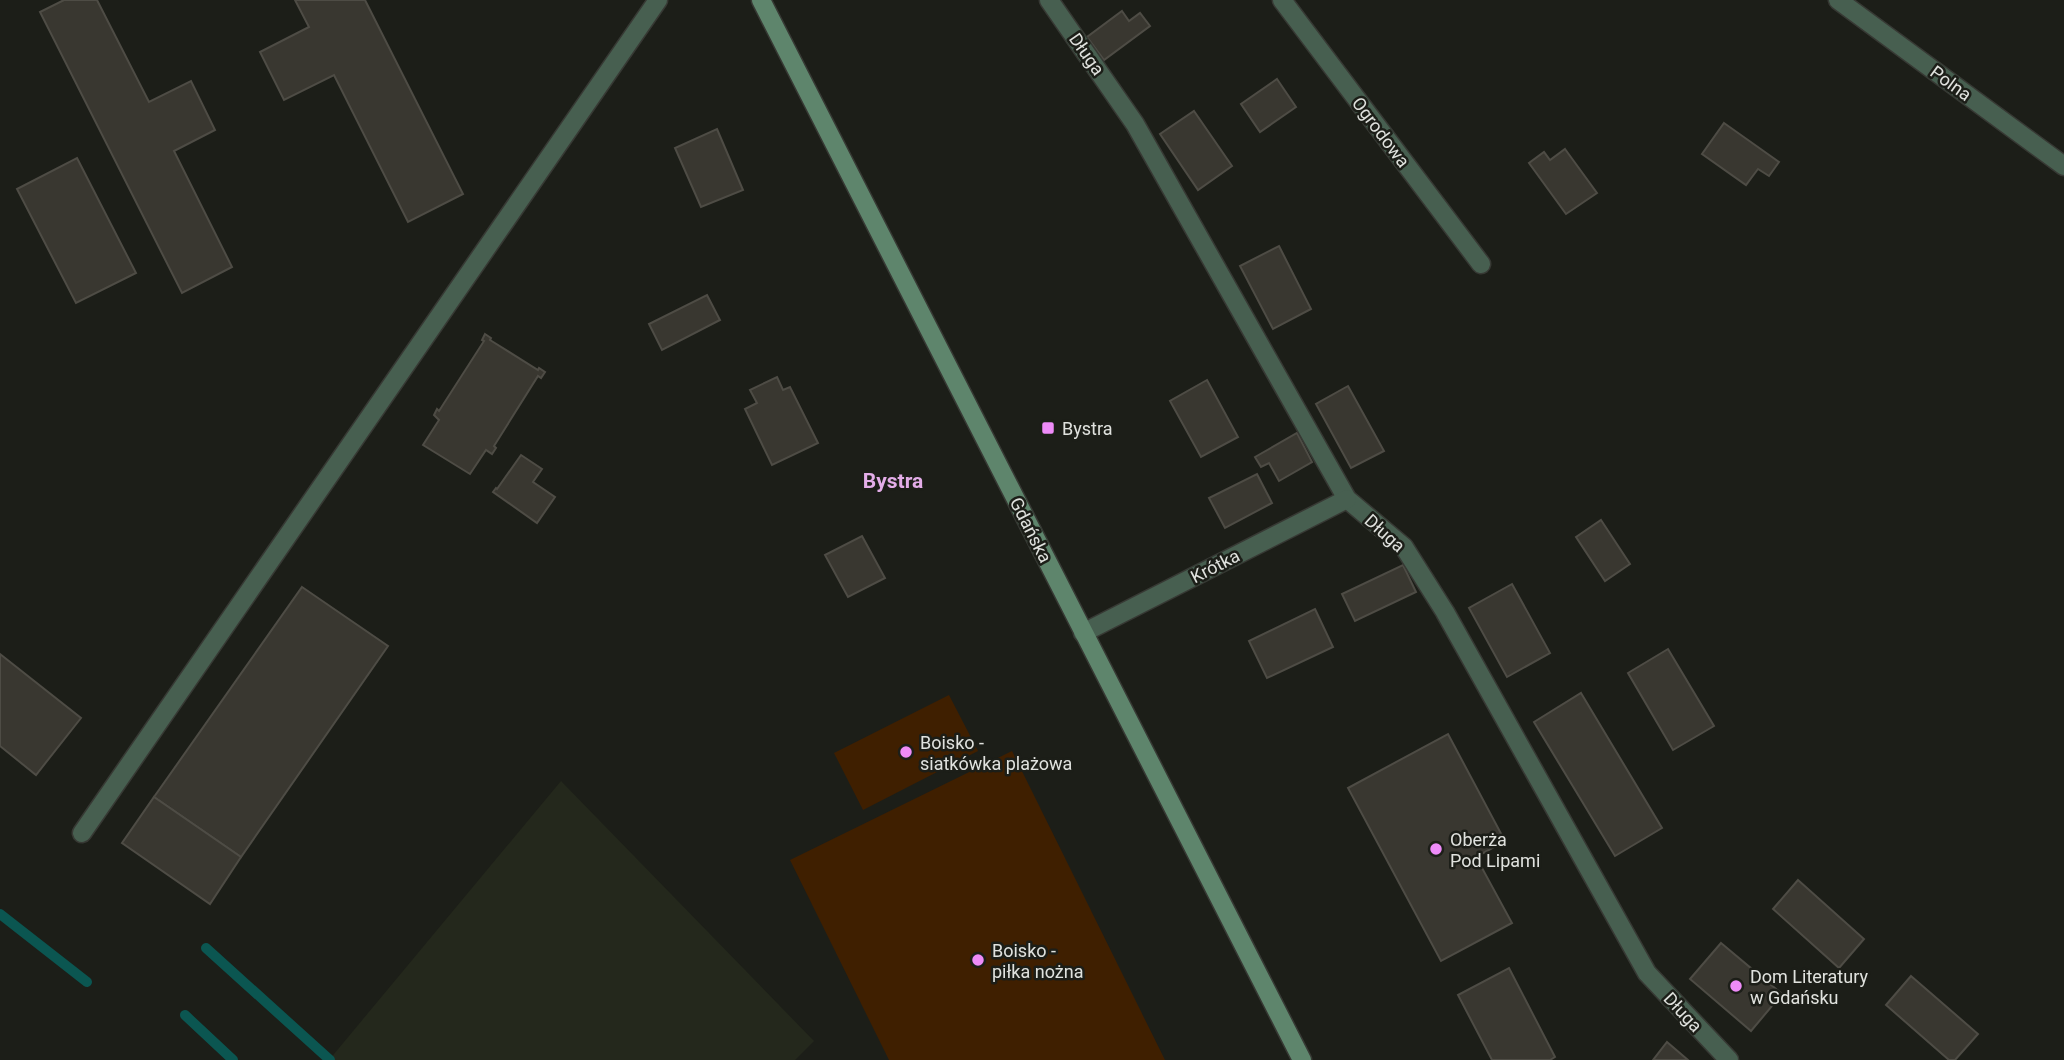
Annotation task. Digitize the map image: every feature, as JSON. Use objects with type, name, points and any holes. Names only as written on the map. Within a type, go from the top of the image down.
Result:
[{"type":"street","points":[[82,833],[658,0]]},
{"type":"street","name":"Gdańska","points":[[761,0],[1302,1060]]},
{"type":"street","name":"Długa","points":[[1049,0],[1135,124],[1347,499],[1404,547],[1445,612],[1647,973],[1728,1060]]},
{"type":"street","name":"Ogrodowa","points":[[1282,0],[1481,264]]},
{"type":"street","name":"Polna","points":[[1838,0],[2064,166]]},
{"type":"street","name":"Krótka","points":[[1083,633],[1347,499]]},
{"type":"shaded area","name":"Boisko - siatkówka plażowa","points":[[949,695],[978,751],[863,810],[834,753]]},
{"type":"shaded area","name":"Boisko - piłka nożna","points":[[1012,751],[1165,1060],[889,1060],[790,860]]},
{"type":"shaded area","points":[[561,781],[814,1041],[795,1060],[329,1060]]},
{"type":"building","points":[[64,0],[97,0],[149,102],[191,81],[215,130],[174,151],[232,267],[182,293],[40,12]]},
{"type":"building","points":[[295,0],[365,0],[463,194],[408,222],[334,75],[284,100],[260,52],[309,27]]},
{"type":"building","points":[[1122,11],[1129,21],[1140,13],[1150,26],[1104,60],[1087,37]]},
{"type":"building","points":[[1277,79],[1296,107],[1260,132],[1241,104]]},
{"type":"building","points":[[1194,111],[1232,166],[1198,190],[1160,134]]},
{"type":"building","points":[[1724,123],[1779,162],[1769,176],[1758,169],[1746,185],[1702,154]]},
{"type":"building","points":[[717,129],[743,190],[701,207],[675,148]]},
{"type":"building","points":[[1565,149],[1597,193],[1566,214],[1529,163],[1544,152],[1550,160]]},
{"type":"building","points":[[77,158],[136,273],[76,303],[17,189]]},
{"type":"building","points":[[1279,246],[1311,309],[1273,329],[1240,266]]},
{"type":"building","points":[[707,295],[720,320],[662,350],[649,324]]},
{"type":"building","points":[[485,334],[490,340],[545,372],[541,378],[538,376],[494,446],[496,448],[492,454],[486,450],[470,474],[423,445],[439,420],[434,415],[437,409],[439,411],[484,341],[482,340]]},
{"type":"building","points":[[777,377],[783,390],[790,387],[818,443],[772,465],[745,409],[757,403],[750,390]]},
{"type":"building","points":[[1207,380],[1238,437],[1201,457],[1170,401]]},
{"type":"building","points":[[1348,386],[1384,451],[1351,468],[1316,404]]},
{"type":"building","points":[[1297,433],[1312,462],[1279,481],[1269,463],[1261,467],[1255,457]]},
{"type":"building","points":[[521,455],[542,469],[533,482],[555,497],[537,523],[493,492]]},
{"type":"building","points":[[1257,474],[1272,503],[1225,528],[1209,498]]},
{"type":"building","points":[[1601,520],[1630,564],[1605,581],[1576,537]]},
{"type":"building","points":[[862,536],[885,578],[848,597],[825,555]]},
{"type":"building","points":[[1403,565],[1416,592],[1355,621],[1342,594]]},
{"type":"building","points":[[1512,584],[1550,653],[1507,677],[1469,608]]},
{"type":"building","points":[[302,587],[388,646],[241,857],[154,797]]},
{"type":"building","points":[[1315,609],[1333,647],[1267,678],[1249,641]]},
{"type":"building","points":[[1668,649],[1714,726],[1673,750],[1628,673]]},
{"type":"building","points":[[0,654],[81,718],[36,775],[0,746]]},
{"type":"building","points":[[1581,693],[1662,828],[1615,856],[1534,722]]},
{"type":"building","name":"Oberża Pod Lipami","points":[[1448,734],[1505,841],[1476,857],[1512,923],[1441,961],[1348,788]]},
{"type":"building","points":[[154,797],[241,857],[210,904],[122,843]]},
{"type":"building","points":[[1798,880],[1864,939],[1839,968],[1773,909]]},
{"type":"building","points":[[1721,943],[1782,994],[1751,1031],[1690,979]]},
{"type":"building","points":[[1509,968],[1555,1057],[1550,1060],[1492,1060],[1458,995]]},
{"type":"building","points":[[1911,976],[1978,1034],[1955,1060],[1949,1060],[1886,1005]]},
{"type":"building","points":[[1667,1042],[1688,1060],[1653,1060]]},
{"type":"waterway","points":[[0,914],[87,982]]},
{"type":"waterway","points":[[206,948],[330,1060]]},
{"type":"waterway","points":[[185,1015],[233,1060]]},
{"type":"place","name":"Bystra","points":[[1048,428]]},
{"type":"place","name":"Boisko - siatkówka plażowa","points":[[906,752]]},
{"type":"place","name":"Oberża Pod Lipami","points":[[1436,849]]},
{"type":"place","name":"Boisko - piłka nożna","points":[[978,960]]},
{"type":"place","name":"Dom Literatury w Gdańsku","points":[[1736,986]]},
{"type":"district","name":"Bystra","points":[[893,481]]}]
